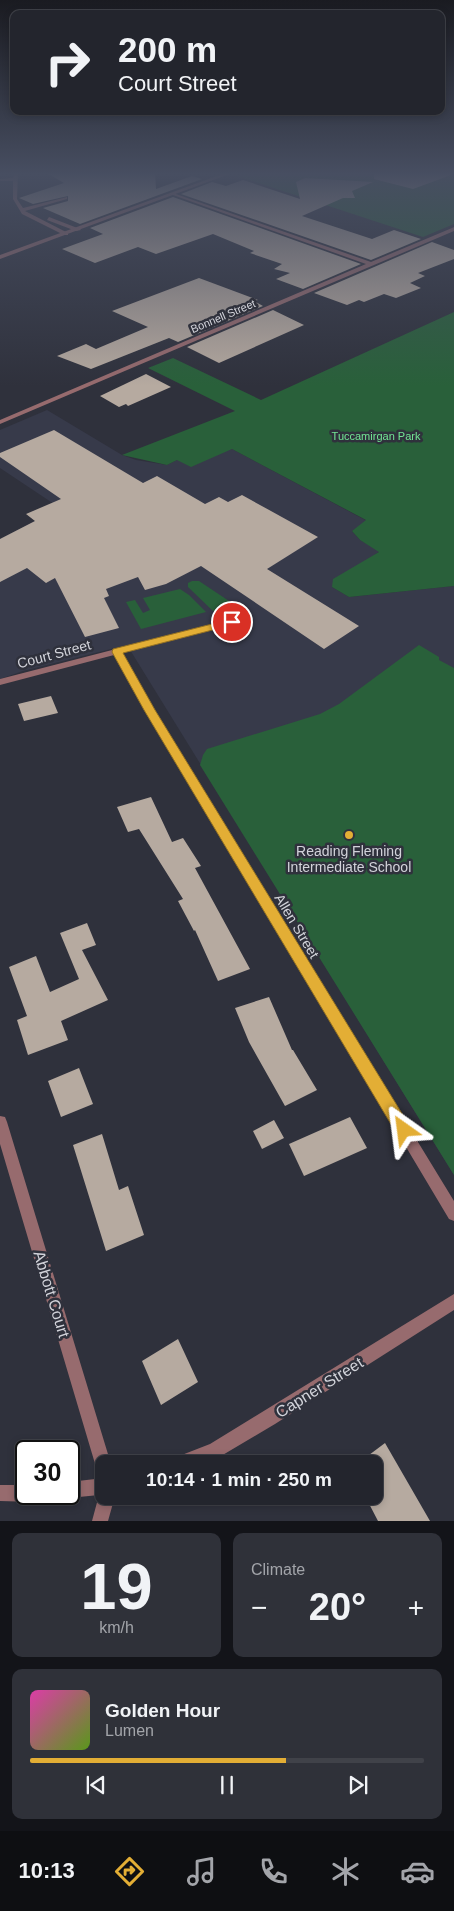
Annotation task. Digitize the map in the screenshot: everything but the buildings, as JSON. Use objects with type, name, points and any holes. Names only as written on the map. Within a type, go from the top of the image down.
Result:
[{"type":"street","points":[[0,257],[37,244]]},
{"type":"street","points":[[314,244],[370,264]]},
{"type":"street","name":"Bonnell Street","points":[[0,422],[418,244]]},
{"type":"street","name":"Court Street","points":[[0,682],[232,622]]},
{"type":"street","name":"Allen Street","points":[[117,652],[150,710],[454,1214]]},
{"type":"street","name":"Abbott Court","points":[[0,1122],[100,1455]]},
{"type":"street","name":"Capner Street","points":[[202,1455],[215,1450],[270,1418],[454,1301]]},
{"type":"street","points":[[80,1489],[95,1487]]},
{"type":"street","points":[[0,1493],[15,1493]]},
{"type":"street","points":[[100,1521],[104,1505]]},
{"type":"shaded area","name":"Reading Fleming Intermediate School","points":[[47,410],[122,455],[136,460],[167,465],[177,460],[232,449],[367,521],[352,531],[360,540],[380,551],[332,587],[349,597],[454,586],[454,1175],[127,645],[23,671],[0,679],[0,539],[60,508],[0,468],[0,430]]},
{"type":"green space","name":"Tuccamirgan Park","points":[[454,312],[454,586],[349,597],[332,587],[333,579],[379,552],[360,540],[352,531],[366,520],[232,449],[191,467],[177,460],[167,465],[122,455],[235,411],[148,368],[173,358],[261,400]]},
{"type":"green space","points":[[199,581],[244,611],[231,608],[213,611],[188,587],[188,583]]},
{"type":"green space","points":[[180,589],[206,612],[141,629],[126,602],[135,600],[143,613],[150,610],[143,598]]},
{"type":"green space","points":[[419,645],[439,657],[439,660],[454,668],[454,1175],[200,765],[207,749],[320,714],[339,704]]},
{"type":"place","name":"Reading Fleming Intermediate School","points":[[349,835]]},
{"type":"route","points":[[232,622],[117,652],[150,710],[404,1130]]}]
